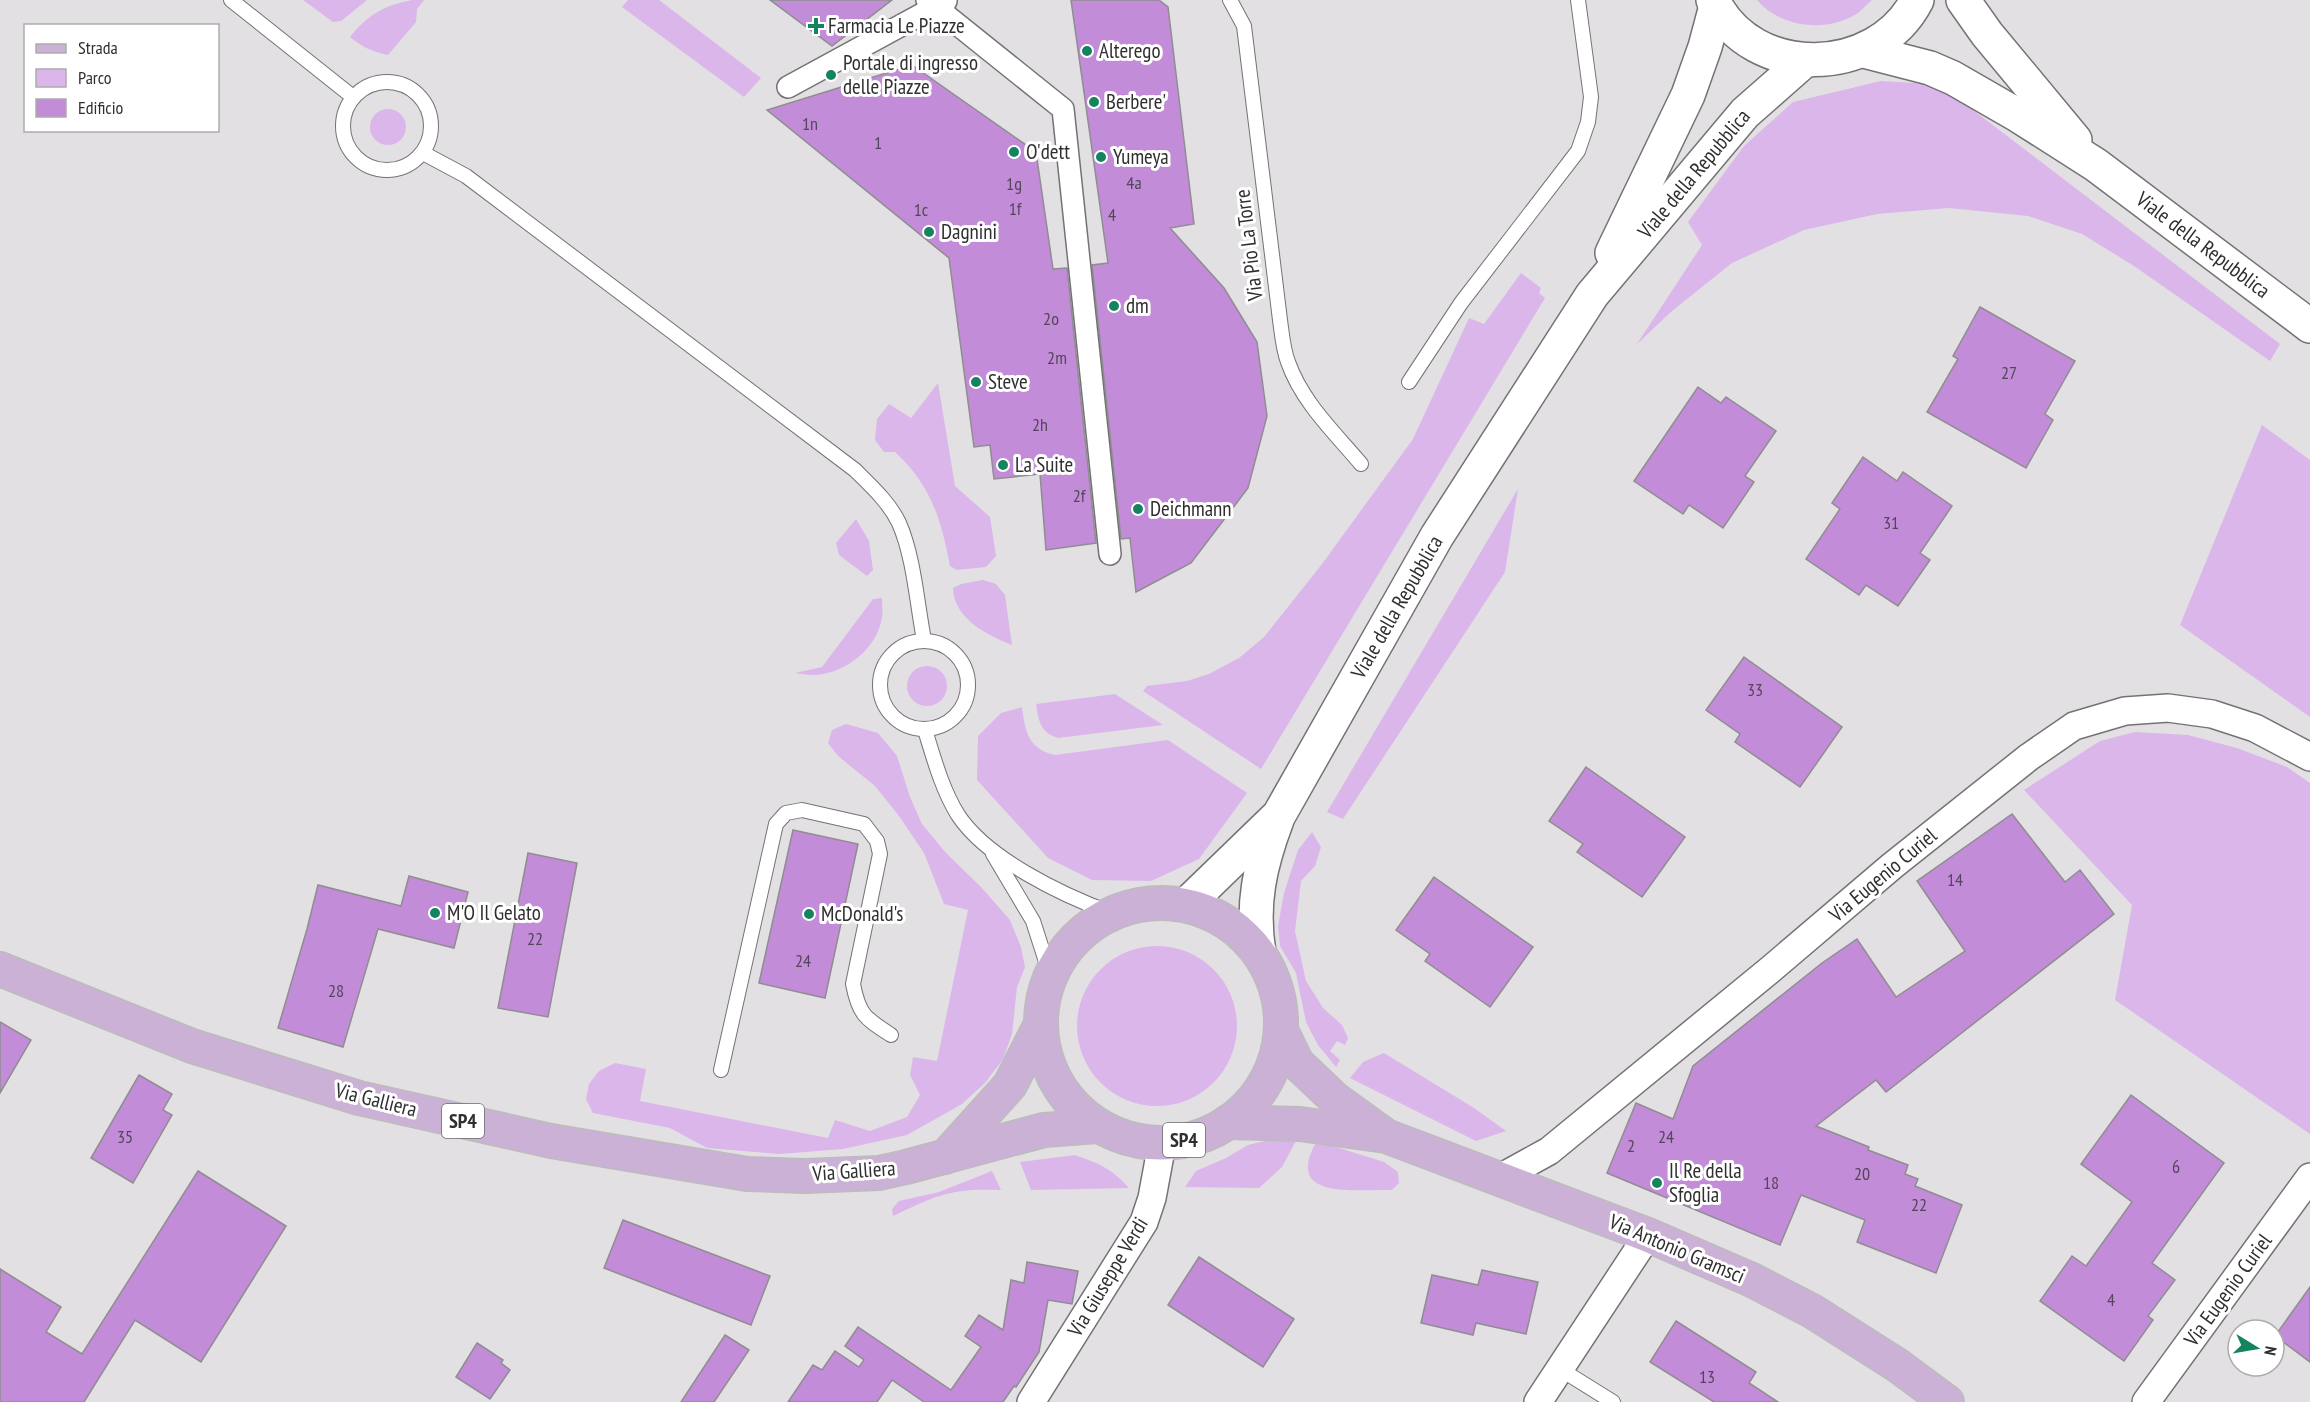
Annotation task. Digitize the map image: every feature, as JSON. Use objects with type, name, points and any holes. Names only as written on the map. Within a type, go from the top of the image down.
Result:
[{"type":"main road","name":"SP4","points":[[1136,905],[1186,905],[1214,915],[1239,931],[1259,953],[1272,976],[1277,994],[1281,1030],[1278,1052],[1265,1082],[1245,1108],[1228,1122],[1197,1138],[1162,1144],[1139,1142],[1118,1136],[1098,1126],[1068,1100],[1047,1066],[1040,1026],[1042,1000],[1050,974],[1066,947],[1089,926],[1116,911],[1136,905]]},
{"type":"main road","name":"Via Galliera","points":[[0,969],[192,1046],[359,1098],[551,1141],[747,1174],[805,1176],[879,1173],[1044,1130],[1098,1126]]},
{"type":"main road","points":[[945,1157],[1010,1085],[1040,1026]]},
{"type":"main road","name":"Via Antonio Gramsci","points":[[1281,1030],[1297,1064],[1335,1099],[1386,1136]]},
{"type":"main road","name":"Via Antonio Gramsci","points":[[1228,1122],[1300,1124],[1386,1136],[1648,1235],[1752,1280],[1812,1311],[1897,1365],[1947,1402]]},
{"type":"street","points":[[1714,3],[1732,27],[1753,44],[1777,55],[1804,61],[1835,60],[1864,51],[1891,33],[1912,10],[1917,0]]},
{"type":"street","name":"Viale della Repubblica","points":[[1963,0],[1987,34],[2096,165]]},
{"type":"street","points":[[789,87],[937,2],[1063,109],[1110,554]]},
{"type":"street","name":"Viale della Repubblica","points":[[1186,905],[1279,815],[1437,536],[1592,295],[1688,95],[1706,46],[1714,3]]},
{"type":"street","name":"Viale della Repubblica","points":[[1864,51],[1930,68],[1953,78],[2019,116],[2096,165],[2310,326]]},
{"type":"street","name":"Viale della Repubblica","points":[[1592,295],[1745,113],[1804,61]]},
{"type":"street","name":"Via Eugenio Curiel","points":[[1500,1178],[1549,1151],[1772,969],[1892,866],[2029,757],[2074,726],[2125,711],[2168,708],[2212,714],[2255,728],[2310,757]]},
{"type":"street","points":[[1259,953],[1254,927],[1256,893],[1268,844],[1279,815]]},
{"type":"street","name":"Via Giuseppe Verdi","points":[[1031,1402],[1144,1222],[1152,1198],[1162,1144]]},
{"type":"street","name":"Via Eugenio Curiel","points":[[2146,1402],[2310,1177]]},
{"type":"street","points":[[1538,1402],[1648,1235]]},
{"type":"lane","points":[[231,0],[353,97]]},
{"type":"lane","name":"Via Pio La Torre","points":[[1230,0],[1244,26],[1280,320],[1287,359],[1296,382],[1306,398],[1361,464]]},
{"type":"lane","points":[[1409,382],[1461,303],[1578,151],[1588,122],[1591,97],[1578,0]]},
{"type":"lane","points":[[379,82],[394,82],[408,86],[420,95],[427,105],[431,130],[423,153],[401,167],[389,170],[364,163],[354,155],[347,145],[343,132],[346,108],[353,97],[364,87],[379,82]]},
{"type":"lane","points":[[423,153],[466,176],[855,470],[880,494],[899,523],[909,555],[924,640]]},
{"type":"lane","points":[[924,640],[938,642],[955,653],[966,669],[969,683],[962,710],[952,720],[939,727],[926,730],[910,727],[897,720],[886,709],[880,681],[883,668],[899,648],[911,642],[924,640]]},
{"type":"lane","points":[[926,730],[941,782],[951,802],[960,817],[988,847],[1033,921],[1050,974]]},
{"type":"lane","points":[[722,1070],[776,824],[786,813],[802,810],[864,824],[877,841],[880,854],[853,984],[857,1004],[868,1020],[891,1035]]},
{"type":"lane","points":[[988,847],[1031,877],[1074,899],[1111,913],[1116,911]]},
{"type":"lane","points":[[1560,1369],[1613,1402]]},
{"type":"green space","points":[[303,0],[367,0],[341,21],[333,22]]},
{"type":"green space","points":[[412,0],[424,0],[417,9],[416,22],[388,55],[368,49],[350,37],[377,12]]},
{"type":"green space","points":[[628,0],[659,0],[761,78],[744,97],[622,7]]},
{"type":"green space","points":[[1757,0],[1872,0],[1858,13],[1846,19],[1833,23],[1805,25],[1778,17]]},
{"type":"green space","points":[[1881,81],[1930,84],[1952,94],[2280,344],[2270,361],[2134,266],[2082,234],[2028,216],[1949,208],[1877,214],[1804,230],[1732,263],[1672,311],[1637,344],[1702,245],[1688,222],[1744,146],[1793,102]]},
{"type":"green space","points":[[388,109],[401,114],[406,127],[401,140],[388,145],[375,140],[370,127],[375,114]]},
{"type":"green space","points":[[1521,273],[1541,288],[1539,293],[1545,298],[1261,769],[1143,691],[1147,686],[1187,681],[1209,674],[1239,658],[1264,637],[1322,564],[1413,439],[1469,318],[1484,324]]},
{"type":"green space","points":[[938,383],[955,486],[990,517],[996,556],[986,567],[957,570],[950,566],[943,533],[926,490],[918,477],[895,452],[884,452],[875,440],[877,419],[889,404],[911,418]]},
{"type":"green space","points":[[2262,425],[2310,460],[2310,717],[2180,625]]},
{"type":"green space","points":[[1518,489],[1505,572],[1343,819],[1327,812]]},
{"type":"green space","points":[[856,519],[869,541],[873,570],[867,576],[839,555],[836,543]]},
{"type":"green space","points":[[983,580],[996,584],[1005,595],[1012,645],[983,631],[959,609],[953,588],[961,584]]},
{"type":"green space","points":[[882,598],[879,628],[867,649],[858,657],[837,670],[826,673],[814,675],[795,673],[822,667],[873,599]]},
{"type":"green space","points":[[927,666],[935,667],[941,672],[946,678],[946,694],[941,700],[935,705],[927,706],[919,705],[913,700],[908,694],[907,686],[908,678],[913,672],[919,667]]},
{"type":"green space","points":[[1115,694],[1163,725],[1058,738],[1047,733],[1040,721],[1036,704]]},
{"type":"green space","points":[[1022,707],[1027,731],[1033,744],[1046,752],[1055,755],[1168,740],[1247,793],[1199,859],[1151,881],[1092,880],[1048,858],[977,780],[978,736],[1001,713]]},
{"type":"green space","points":[[846,724],[878,733],[897,756],[910,797],[922,824],[946,853],[981,887],[1010,920],[1021,947],[1025,967],[1017,987],[1012,1034],[1003,1059],[985,1083],[962,1104],[907,1135],[843,1149],[779,1154],[707,1148],[670,1128],[593,1113],[586,1099],[589,1084],[599,1071],[615,1063],[646,1069],[640,1101],[828,1138],[835,1120],[870,1131],[907,1117],[920,1095],[910,1075],[913,1057],[937,1061],[968,910],[944,904],[924,853],[899,816],[875,786],[838,756],[828,743],[832,730]]},
{"type":"green space","points":[[2135,732],[2188,735],[2237,748],[2287,767],[2310,783],[2310,1134],[2115,1000],[2132,905],[2024,790],[2100,741]]},
{"type":"green space","points":[[1312,832],[1321,847],[1315,866],[1301,881],[1295,931],[1306,981],[1323,1008],[1342,1025],[1348,1038],[1345,1045],[1337,1041],[1330,1051],[1340,1060],[1336,1067],[1318,1045],[1306,1022],[1296,973],[1280,946],[1278,926],[1284,893],[1298,850]]},
{"type":"green space","points":[[1157,946],[1173,947],[1188,952],[1202,959],[1214,969],[1224,981],[1231,995],[1236,1010],[1236,1042],[1231,1057],[1224,1071],[1214,1083],[1202,1093],[1188,1100],[1173,1105],[1157,1106],[1141,1105],[1126,1100],[1112,1093],[1100,1083],[1090,1071],[1083,1057],[1078,1042],[1077,1026],[1078,1010],[1083,995],[1090,981],[1100,969],[1112,959],[1126,952],[1141,947]]},
{"type":"green space","points":[[1384,1053],[1474,1108],[1506,1131],[1476,1141],[1350,1078],[1363,1062]]},
{"type":"green space","points":[[1273,1139],[1297,1139],[1282,1167],[1259,1188],[1185,1187],[1196,1171],[1248,1145]]},
{"type":"green space","points":[[1317,1141],[1384,1162],[1398,1172],[1399,1183],[1392,1190],[1344,1190],[1328,1188],[1316,1183],[1309,1174],[1309,1160]]},
{"type":"green space","points":[[1075,1155],[1105,1167],[1129,1188],[1031,1190],[1020,1162]]},
{"type":"green space","points":[[992,1171],[1001,1190],[969,1190],[945,1194],[893,1216],[892,1209],[899,1201],[939,1192]]},
{"type":"building","points":[[770,0],[892,0],[832,46]]},
{"type":"building","points":[[1071,0],[1159,0],[1168,7],[1194,224],[1170,228],[1224,288],[1257,342],[1267,416],[1248,488],[1191,563],[1136,592],[1130,538],[1121,539],[1092,265],[1108,263]]},
{"type":"building","points":[[912,65],[1036,152],[1053,269],[1067,268],[1096,543],[1046,550],[1040,474],[994,479],[990,445],[974,447],[949,258],[767,110]]},
{"type":"building","points":[[1980,307],[2075,361],[2045,414],[2053,420],[2026,468],[1927,412],[1958,359],[1953,356]]},
{"type":"building","points":[[1698,387],[1721,403],[1726,397],[1776,431],[1745,476],[1754,482],[1723,528],[1689,505],[1683,514],[1634,481]]},
{"type":"building","points":[[1863,457],[1897,481],[1903,472],[1952,506],[1920,553],[1930,560],[1898,606],[1866,585],[1859,595],[1806,559],[1840,509],[1832,503]]},
{"type":"building","points":[[1744,657],[1842,727],[1800,787],[1735,742],[1740,734],[1706,710]]},
{"type":"building","points":[[1586,767],[1685,837],[1642,897],[1577,852],[1583,844],[1549,821]]},
{"type":"building","points":[[2012,814],[2065,882],[2080,870],[2114,914],[1886,1092],[1876,1080],[1816,1126],[1869,1147],[1868,1150],[1908,1165],[1905,1174],[1918,1179],[1915,1186],[1962,1205],[1936,1273],[1857,1242],[1865,1220],[1801,1195],[1780,1245],[1607,1173],[1636,1103],[1673,1119],[1693,1066],[1822,963],[1857,939],[1896,997],[1965,951],[1917,881]]},
{"type":"building","name":"McDonald's","points":[[793,830],[858,844],[825,998],[759,983]]},
{"type":"building","points":[[528,853],[577,863],[548,1017],[498,1008]]},
{"type":"building","points":[[409,876],[468,892],[454,948],[378,929],[343,1047],[278,1028],[318,885],[401,906]]},
{"type":"building","points":[[1434,877],[1533,947],[1490,1007],[1425,961],[1430,954],[1396,930]]},
{"type":"building","points":[[0,1022],[31,1040],[0,1093]]},
{"type":"building","points":[[139,1075],[172,1094],[163,1110],[172,1115],[133,1183],[91,1158]]},
{"type":"building","points":[[2131,1095],[2224,1163],[2152,1263],[2175,1280],[2148,1316],[2153,1320],[2124,1361],[2040,1301],[2072,1256],[2086,1266],[2132,1202],[2081,1164]]},
{"type":"building","points":[[198,1171],[286,1226],[201,1362],[135,1320],[84,1402],[0,1402],[0,1269],[61,1307],[46,1332],[82,1354]]},
{"type":"building","points":[[623,1220],[770,1276],[751,1325],[604,1268]]},
{"type":"building","points":[[1199,1257],[1294,1319],[1263,1367],[1168,1305]]},
{"type":"building","points":[[1027,1262],[1078,1271],[1072,1304],[1048,1300],[1039,1352],[1003,1402],[924,1402],[892,1380],[877,1402],[788,1402],[813,1365],[822,1370],[835,1351],[859,1367],[864,1360],[845,1346],[858,1327],[951,1390],[981,1347],[965,1336],[979,1315],[1003,1330],[1011,1280],[1024,1283]]},
{"type":"building","points":[[1482,1270],[1538,1282],[1526,1334],[1476,1323],[1473,1335],[1421,1323],[1432,1275],[1478,1285]]},
{"type":"building","points":[[2310,1287],[2310,1362],[2286,1344],[2286,1321]]},
{"type":"building","points":[[1676,1321],[1756,1372],[1749,1383],[1778,1402],[1714,1402],[1650,1362]]},
{"type":"building","points":[[725,1335],[749,1350],[714,1402],[681,1402]]},
{"type":"building","points":[[477,1343],[503,1360],[501,1363],[510,1370],[490,1399],[456,1377]]},
{"type":"place","name":"Farmacia Le Piazze","points":[[816,26]]},
{"type":"place","name":"Alterego","points":[[1087,51]]},
{"type":"place","name":"Portale di ingresso delle Piazze","points":[[831,75]]},
{"type":"place","name":"Berbere'","points":[[1094,102]]},
{"type":"place","name":"O'dett","points":[[1014,152]]},
{"type":"place","name":"Yumeya","points":[[1101,157]]},
{"type":"place","name":"Dagnini","points":[[929,232]]},
{"type":"place","name":"dm","points":[[1114,306]]},
{"type":"place","name":"Steve","points":[[976,382]]},
{"type":"place","name":"La Suite","points":[[1003,465]]},
{"type":"place","name":"Deichmann","points":[[1138,509]]},
{"type":"place","name":"M'O Il Gelato","points":[[435,913]]},
{"type":"place","name":"McDonald's","points":[[809,914]]},
{"type":"place","name":"Il Re della Sfoglia","points":[[1657,1183]]}]
